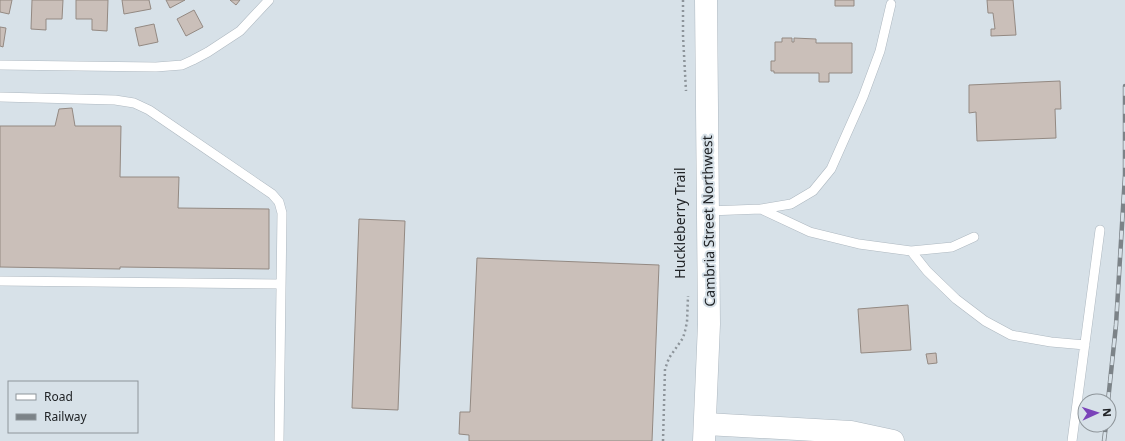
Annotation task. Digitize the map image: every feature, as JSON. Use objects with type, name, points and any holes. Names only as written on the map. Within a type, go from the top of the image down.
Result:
[{"type":"street","name":"Cambria Street Northwest","points":[[705,432],[710,324],[706,0]]},
{"type":"street","points":[[705,432],[851,432],[893,441]]},
{"type":"lane","points":[[0,65],[156,67],[182,65],[208,52],[240,31],[269,0]]},
{"type":"lane","points":[[708,211],[761,210],[791,204],[813,191],[831,168],[863,97],[880,52],[891,4]]},
{"type":"lane","points":[[0,97],[115,100],[134,103],[155,115],[272,194],[279,202],[282,213],[279,441]]},
{"type":"lane","points":[[761,210],[810,232],[859,244],[911,251],[952,247],[974,237]]},
{"type":"lane","points":[[1072,441],[1100,230]]},
{"type":"lane","points":[[911,251],[927,271],[956,299],[985,321],[1011,335],[1051,342],[1085,345]]},
{"type":"lane","points":[[0,281],[281,284]]},
{"type":"path","points":[[683,0],[686,97]]},
{"type":"path","name":"Huckleberry Trail","points":[[663,441],[665,369],[668,358],[683,338],[685,331],[688,293]]},
{"type":"building","points":[[0,0],[12,0],[9,14],[0,12]]},
{"type":"building","points":[[32,0],[63,0],[62,19],[46,19],[46,30],[31,29]]},
{"type":"building","points":[[76,0],[108,0],[107,31],[92,30],[92,19],[76,19]]},
{"type":"building","points":[[122,0],[149,0],[151,9],[124,14]]},
{"type":"building","points":[[166,0],[185,0],[170,8]]},
{"type":"building","points":[[230,0],[240,0],[236,5]]},
{"type":"building","points":[[835,0],[854,0],[854,6],[835,6]]},
{"type":"building","points":[[987,0],[1013,0],[1016,35],[991,36],[991,29],[995,29],[993,13],[988,13]]},
{"type":"building","points":[[194,10],[203,27],[186,36],[177,19]]},
{"type":"building","points":[[154,24],[158,42],[139,46],[135,28]]},
{"type":"building","points":[[0,27],[6,28],[3,47],[0,46]]},
{"type":"building","points":[[782,38],[792,38],[792,42],[794,42],[794,38],[816,39],[816,43],[852,43],[852,73],[829,73],[829,82],[819,82],[819,73],[774,73],[774,71],[771,71],[771,61],[775,61],[775,42],[782,42]]},
{"type":"building","points":[[1060,81],[1061,109],[1055,109],[1056,138],[977,141],[976,112],[969,113],[969,85]]},
{"type":"building","points":[[72,108],[75,126],[121,126],[120,177],[179,177],[178,208],[269,209],[269,269],[0,267],[0,126],[55,126],[59,109]]},
{"type":"building","points":[[359,219],[405,221],[398,410],[352,408]]},
{"type":"building","points":[[477,258],[659,265],[652,441],[469,441],[469,435],[459,434],[460,412],[470,412]]},
{"type":"building","points":[[908,305],[911,350],[861,353],[858,309]]},
{"type":"building","points":[[936,353],[937,363],[928,364],[926,354]]},
{"type":"railway","points":[[1109,393],[1116,325],[1125,175],[1125,86]]},
{"type":"railway","points":[[1104,441],[1105,433]]}]
